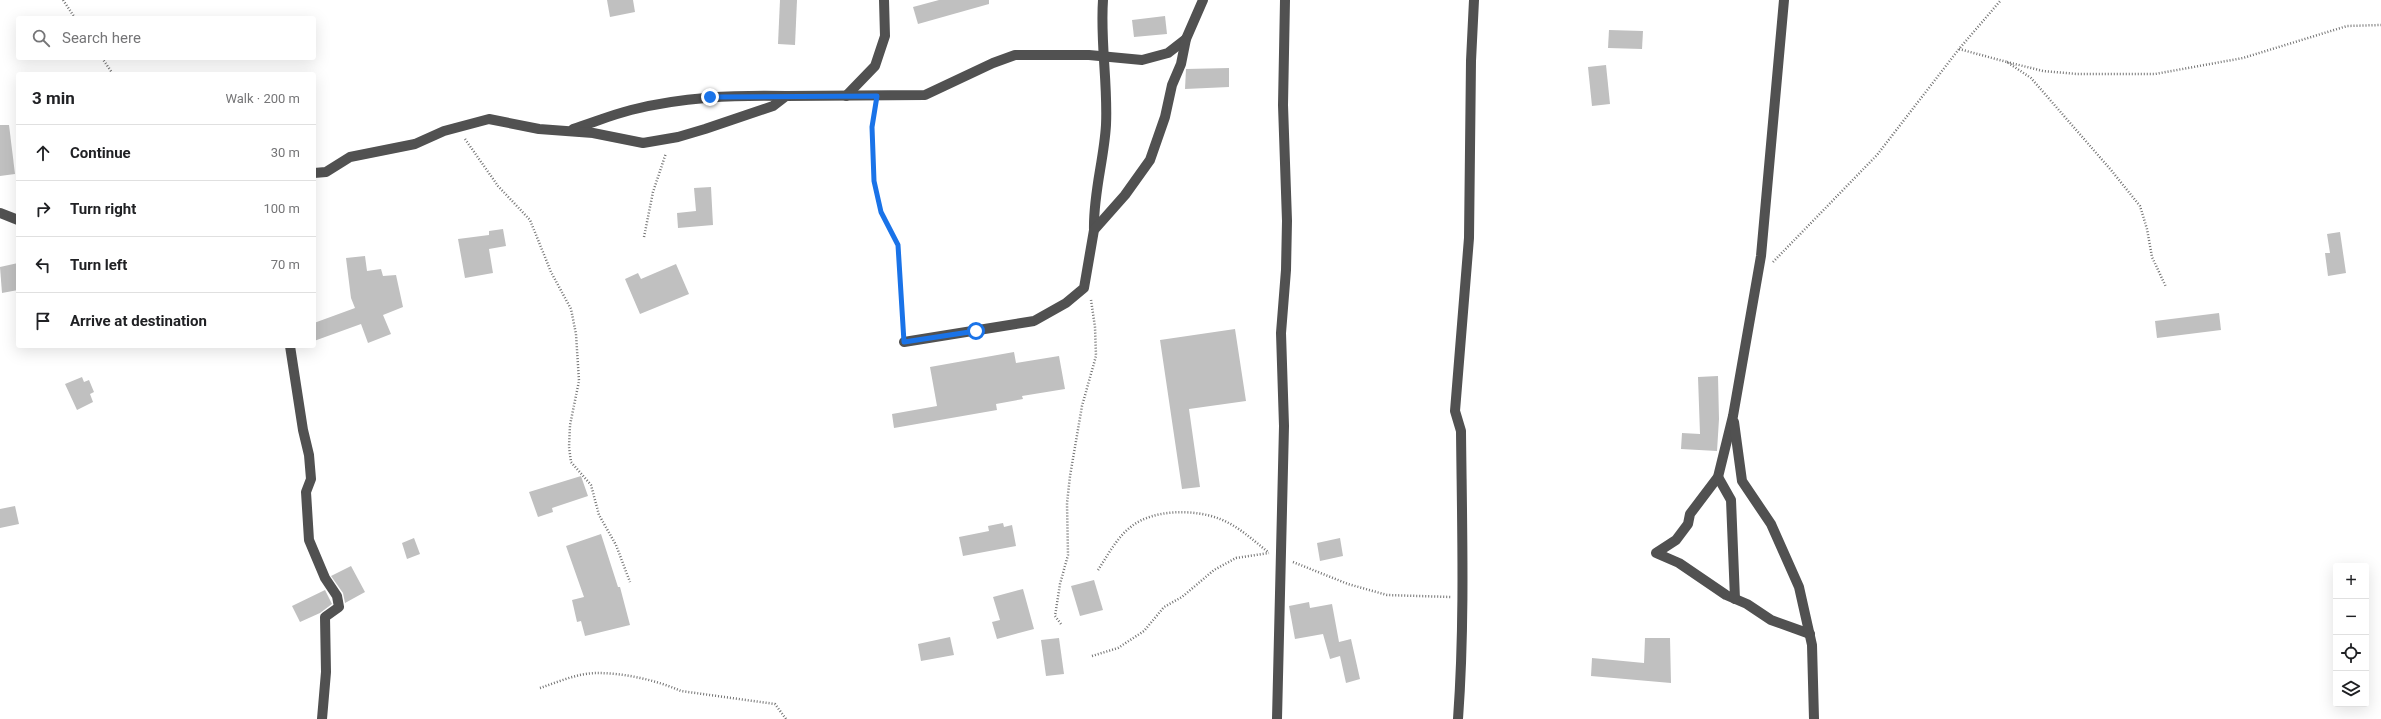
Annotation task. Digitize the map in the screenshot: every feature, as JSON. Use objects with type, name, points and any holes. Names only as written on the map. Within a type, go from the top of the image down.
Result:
[{"type":"street","points":[[846,96],[875,66],[885,36],[884,0]]},
{"type":"street","points":[[904,342],[1034,321],[1066,303],[1084,288],[1094,230],[1093,207],[1106,125],[1102,56],[1103,0]]},
{"type":"street","points":[[1094,230],[1125,195],[1150,160],[1166,117],[1172,85],[1181,64],[1186,38],[1203,0]]},
{"type":"street","points":[[1276,719],[1284,426],[1281,333],[1286,270],[1287,221],[1283,105],[1285,0]]},
{"type":"street","points":[[1458,719],[1462,658],[1463,597],[1461,431],[1455,411],[1469,238],[1471,61],[1474,0]]},
{"type":"street","points":[[1784,0],[1758,278],[1733,416],[1718,477],[1690,514],[1688,524],[1676,540],[1656,552],[1679,563],[1771,620],[1810,634]]},
{"type":"street","points":[[569,130],[631,110],[694,98],[740,96],[925,95],[993,62],[1015,55],[1102,56],[1142,60],[1168,53],[1186,38]]},
{"type":"street","points":[[316,173],[326,172],[350,157],[415,144],[456,128],[489,119],[539,129],[569,130],[643,143],[673,138],[773,106],[786,96]]},
{"type":"street","points":[[0,214],[16,219]]},
{"type":"street","points":[[290,348],[302,430],[309,455],[311,479],[306,492],[310,540],[325,578],[336,596],[340,607],[325,617],[326,672],[322,719]]},
{"type":"street","points":[[1733,416],[1742,481],[1771,524],[1799,586],[1810,634],[1815,692],[1814,719]]},
{"type":"street","points":[[1718,477],[1731,500],[1735,599]]},
{"type":"path","points":[[63,0],[74,16]]},
{"type":"path","points":[[1758,278],[1877,155],[1959,49],[2001,0]]},
{"type":"path","points":[[1959,49],[2043,71],[2077,74],[2155,74],[2243,58],[2347,26],[2381,26]]},
{"type":"path","points":[[103,60],[112,72]]},
{"type":"path","points":[[2007,62],[2031,78],[2140,206],[2148,229],[2152,257],[2166,287]]},
{"type":"path","points":[[877,96],[872,127],[874,181],[881,212],[898,245],[904,342]]},
{"type":"path","points":[[456,128],[498,186],[530,220],[551,272],[571,309],[576,334],[579,381],[570,425],[569,447],[571,462],[591,485],[599,515],[616,545],[630,582]]},
{"type":"path","points":[[644,237],[653,192],[665,154],[673,138]]},
{"type":"path","points":[[1061,624],[1055,616],[1060,584],[1068,555],[1067,503],[1070,476],[1082,406],[1096,356],[1095,327],[1090,296]]},
{"type":"path","points":[[1098,570],[1114,545],[1132,526],[1154,515],[1190,513],[1220,519],[1245,533],[1270,554]]},
{"type":"path","points":[[540,688],[569,678],[596,673],[631,677],[667,685],[681,691],[775,704],[786,719]]},
{"type":"building","points":[[607,0],[633,0],[635,12],[610,17]]},
{"type":"building","points":[[780,0],[797,0],[795,45],[778,44]]},
{"type":"building","points":[[939,0],[989,0],[989,4],[918,24],[913,7]]},
{"type":"building","points":[[1165,16],[1167,34],[1134,37],[1132,20]]},
{"type":"building","points":[[1609,30],[1643,31],[1642,49],[1608,48]]},
{"type":"building","points":[[1606,65],[1610,104],[1592,106],[1588,67]]},
{"type":"building","points":[[1229,68],[1229,87],[1185,89],[1186,69]]},
{"type":"building","points":[[0,125],[9,125],[15,174],[0,176]]},
{"type":"building","points":[[711,187],[713,225],[678,228],[677,213],[696,211],[694,188]]},
{"type":"building","points":[[503,229],[506,246],[489,249],[493,273],[465,278],[458,239],[489,235],[489,231]]},
{"type":"building","points":[[2340,232],[2346,273],[2328,276],[2325,253],[2330,253],[2327,234]]},
{"type":"building","points":[[365,256],[367,271],[381,269],[383,276],[396,275],[403,307],[383,315],[391,334],[368,343],[361,324],[316,340],[316,322],[355,308],[351,298],[346,258]]},
{"type":"building","points":[[16,263],[16,290],[2,293],[0,267]]},
{"type":"building","points":[[676,264],[689,294],[640,314],[625,279],[638,273],[641,279]]},
{"type":"building","points":[[2219,313],[2221,330],[2157,338],[2155,321]]},
{"type":"building","points":[[1235,329],[1246,401],[1189,409],[1200,487],[1182,489],[1160,340]]},
{"type":"building","points":[[1014,352],[1016,363],[1059,356],[1065,389],[1022,396],[1023,399],[996,404],[997,410],[894,428],[892,414],[937,406],[930,367]]},
{"type":"building","points":[[1718,376],[1719,419],[1717,451],[1681,449],[1682,433],[1700,434],[1698,377]]},
{"type":"building","points":[[82,377],[84,382],[89,380],[94,392],[90,394],[93,402],[77,410],[65,384]]},
{"type":"building","points":[[581,476],[588,496],[552,508],[553,512],[538,517],[529,492]]},
{"type":"building","points":[[15,506],[19,524],[0,528],[0,509]]},
{"type":"building","points":[[1003,523],[1004,527],[1012,525],[1016,546],[963,556],[959,537],[989,531],[988,526]]},
{"type":"building","points":[[601,534],[618,587],[620,587],[630,625],[585,636],[581,621],[577,622],[572,600],[584,597],[566,546]]},
{"type":"building","points":[[414,538],[420,554],[407,559],[402,543]]},
{"type":"building","points":[[1340,538],[1343,556],[1320,561],[1317,543]]},
{"type":"building","points":[[351,566],[365,592],[345,603],[343,593],[331,576]]},
{"type":"building","points":[[1094,580],[1103,610],[1080,616],[1071,586]]},
{"type":"building","points":[[1023,589],[1034,629],[997,639],[992,622],[1000,620],[993,597]]},
{"type":"building","points":[[325,590],[332,604],[320,613],[300,622],[292,606]]},
{"type":"building","points":[[1309,602],[1310,608],[1332,604],[1339,642],[1351,639],[1360,679],[1346,683],[1340,656],[1330,659],[1323,634],[1295,639],[1289,606]]},
{"type":"building","points":[[950,637],[954,655],[921,661],[918,644]]},
{"type":"building","points":[[1059,638],[1064,674],[1046,676],[1041,640]]},
{"type":"building","points":[[1645,638],[1670,638],[1671,683],[1591,676],[1592,658],[1644,663]]},
{"type":"route","points":[[710,97],[877,96],[872,127],[874,181],[881,212],[898,245],[904,342],[976,331]]}]
